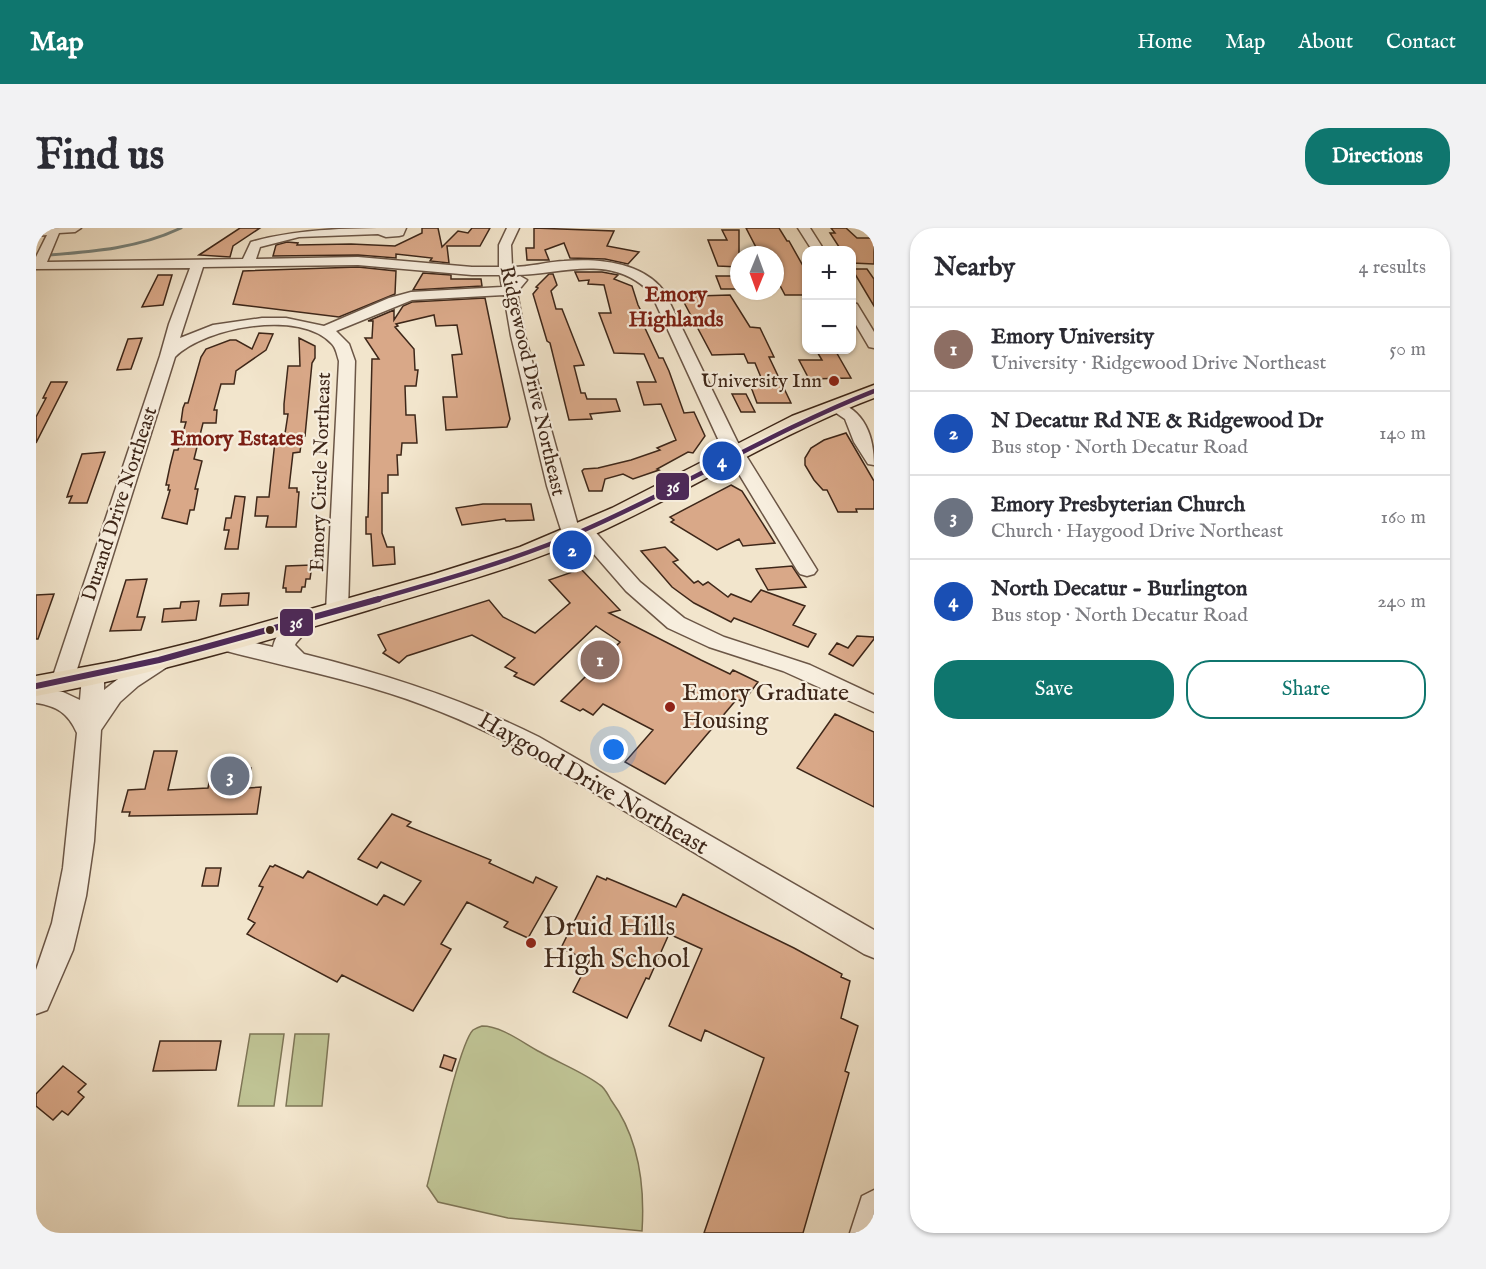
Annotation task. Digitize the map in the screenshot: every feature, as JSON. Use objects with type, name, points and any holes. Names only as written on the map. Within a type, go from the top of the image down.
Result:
[{"type":"main road","points":[[36,686],[93,676],[227,644],[514,557],[577,533],[806,419],[874,391]]},
{"type":"street","points":[[36,232],[75,228]]},
{"type":"street","points":[[248,262],[255,245],[279,234],[312,230],[381,229],[394,233],[399,232],[400,228]]},
{"type":"street","name":"Ridgewood Drive Northeast","points":[[513,228],[505,245],[504,257],[518,336],[553,475],[577,533],[660,612],[690,632],[795,667],[852,696],[874,704]]},
{"type":"street","points":[[804,228],[815,246]]},
{"type":"street","points":[[54,229],[38,266],[367,261],[458,271],[507,271],[568,264],[608,266],[631,272],[654,287],[736,454],[807,570]]},
{"type":"street","name":"Durand Drive Northeast","points":[[62,682],[168,356],[176,324],[198,263]]},
{"type":"street","points":[[324,331],[411,296],[511,291],[519,280],[537,269]]},
{"type":"street","points":[[856,314],[874,344]]},
{"type":"street","name":"Emory Circle Northeast","points":[[168,356],[182,343],[202,333],[241,323],[265,321],[299,324],[324,331],[340,343],[345,350],[337,611]]},
{"type":"street","points":[[176,324],[202,333]]},
{"type":"street","points":[[834,406],[851,415],[874,460]]},
{"type":"street","points":[[806,419],[836,421],[858,429]]},
{"type":"street","points":[[296,660],[284,647],[285,638],[305,620]]},
{"type":"street","name":"Haygood Drive Northeast","points":[[227,644],[296,660],[437,700],[508,731],[874,945]]},
{"type":"street","points":[[89,732],[96,714],[114,692],[162,660]]},
{"type":"street","points":[[36,1000],[44,987],[65,927],[76,877],[82,837],[93,676]]},
{"type":"street","points":[[36,695],[54,697],[77,709],[83,716],[89,732]]},
{"type":"street","points":[[868,1233],[874,1208]]},
{"type":"green space","points":[[482,1026],[497,1029],[512,1036],[602,1086],[628,1130],[634,1146],[641,1179],[642,1231],[508,1218],[438,1202],[427,1186],[441,1129],[467,1040],[473,1030]]},
{"type":"green space","points":[[250,1034],[284,1034],[274,1106],[238,1106]]},
{"type":"green space","points":[[295,1034],[329,1034],[322,1106],[286,1106]]},
{"type":"building","points":[[240,228],[260,228],[233,246],[230,257],[199,255]]},
{"type":"building","points":[[422,228],[438,228],[442,247],[458,231],[468,233],[472,228],[490,228],[480,246],[447,246],[449,263],[430,261],[432,258],[396,254],[396,258],[358,255],[273,256],[276,245],[287,242],[298,243],[297,245],[395,246],[422,233]]},
{"type":"building","points":[[534,228],[614,231],[607,246],[639,252],[628,264],[605,259],[570,258],[564,243],[545,250],[549,260],[527,260],[526,248],[534,248]]},
{"type":"building","points":[[746,228],[779,228],[802,264],[802,295],[784,293],[784,246],[755,246]]},
{"type":"building","points":[[831,228],[846,228],[857,238],[874,238],[874,264],[856,263],[856,246],[838,246],[830,233],[835,233]]},
{"type":"building","points":[[722,230],[739,230],[739,246],[730,246],[730,267],[718,266],[708,240],[727,240]]},
{"type":"building","points":[[358,267],[396,271],[395,294],[339,317],[233,304],[243,271]]},
{"type":"building","points":[[856,269],[867,269],[874,279],[874,306],[856,276]]},
{"type":"building","points":[[575,272],[602,272],[618,275],[614,279],[632,286],[638,305],[649,326],[644,326],[659,358],[663,358],[669,371],[684,413],[694,412],[705,436],[693,453],[688,452],[657,469],[659,470],[633,479],[623,474],[605,479],[602,491],[589,491],[582,471],[584,469],[631,460],[660,450],[657,448],[676,440],[661,404],[644,405],[637,382],[656,382],[644,354],[614,353],[599,313],[611,313],[604,285],[588,284],[589,280],[579,281]]},
{"type":"building","points":[[423,273],[451,275],[451,279],[481,279],[482,286],[413,290]]},
{"type":"building","points":[[549,274],[553,274],[557,285],[551,291],[556,309],[562,309],[584,365],[574,366],[581,393],[585,393],[587,399],[616,399],[620,411],[590,414],[592,419],[569,420],[550,343],[547,341],[533,294],[538,288],[536,287]]},
{"type":"building","points":[[158,275],[172,275],[163,305],[142,307]]},
{"type":"building","points":[[716,276],[730,276],[730,289],[721,289]]},
{"type":"building","points":[[679,293],[695,293],[697,296],[730,295],[730,300],[733,300],[750,327],[760,328],[774,357],[769,357],[791,403],[757,403],[751,387],[765,387],[755,363],[748,363],[744,354],[712,355]]},
{"type":"building","points":[[485,298],[510,419],[507,427],[446,430],[443,397],[457,397],[452,355],[462,354],[457,325],[436,326],[434,315],[396,324],[398,326],[395,327],[414,349],[415,370],[418,370],[416,386],[405,386],[406,415],[415,415],[417,443],[402,443],[401,455],[397,455],[398,475],[388,475],[388,493],[382,493],[382,533],[387,547],[394,547],[395,564],[373,566],[371,534],[366,534],[366,517],[368,517],[372,359],[379,359],[365,338],[372,338],[373,321],[368,321],[394,310],[394,320],[403,306],[412,302]]},
{"type":"building","points":[[259,333],[273,334],[266,350],[236,371],[234,384],[221,384],[214,410],[217,410],[216,423],[203,423],[194,459],[202,461],[195,489],[198,489],[194,510],[190,510],[187,524],[162,518],[170,490],[168,490],[169,485],[166,485],[174,450],[178,450],[186,422],[181,422],[183,408],[185,403],[188,403],[201,357],[206,349],[230,340],[236,340],[252,349]]},
{"type":"building","points":[[142,338],[131,369],[117,370],[128,339]]},
{"type":"building","points":[[299,338],[315,346],[315,358],[312,363],[305,436],[302,436],[300,452],[293,453],[289,488],[297,488],[299,492],[296,527],[266,527],[268,516],[255,516],[257,497],[269,497],[275,441],[284,440],[288,414],[284,414],[284,404],[288,366],[300,366]]},
{"type":"building","points":[[818,354],[837,354],[851,378],[809,379],[799,360],[822,360]]},
{"type":"building","points":[[51,382],[67,382],[36,443],[36,417]]},
{"type":"building","points":[[732,394],[746,394],[755,412],[741,412]]},
{"type":"building","points":[[846,433],[874,481],[874,509],[838,512],[827,490],[823,490],[814,480],[805,465],[805,458],[811,448],[824,440]]},
{"type":"building","points":[[105,452],[87,503],[69,503],[72,496],[67,497],[82,454]]},
{"type":"building","points":[[731,485],[742,491],[775,543],[743,546],[739,539],[717,550],[671,522],[674,520],[670,517]]},
{"type":"building","points":[[235,496],[245,497],[238,549],[225,549],[229,530],[224,530],[226,518],[231,518]]},
{"type":"building","points":[[483,504],[531,504],[534,520],[506,521],[505,519],[462,525],[456,508]]},
{"type":"building","points":[[665,547],[678,560],[673,562],[694,583],[698,581],[703,585],[708,582],[728,597],[731,594],[751,602],[761,590],[805,606],[793,625],[816,634],[808,647],[734,618],[731,622],[694,603],[672,587],[641,551]]},
{"type":"building","points":[[312,565],[310,579],[306,579],[305,587],[302,587],[301,592],[286,592],[286,588],[283,588],[286,566]]},
{"type":"building","points":[[792,566],[806,587],[768,590],[756,569]]},
{"type":"building","points":[[581,569],[620,610],[609,613],[730,674],[733,670],[758,682],[743,702],[737,699],[665,784],[625,762],[653,730],[603,704],[593,715],[561,701],[620,642],[596,626],[534,685],[514,676],[517,673],[505,667],[515,658],[472,635],[407,656],[399,663],[383,653],[386,650],[378,635],[489,600],[503,617],[535,633],[570,603],[549,580]]},
{"type":"building","points":[[147,579],[137,617],[145,617],[141,630],[110,631],[126,580]]},
{"type":"building","points":[[249,593],[248,605],[220,606],[222,594]]},
{"type":"building","points":[[54,594],[38,639],[36,639],[36,595]]},
{"type":"building","points":[[199,601],[196,620],[162,622],[164,609],[180,608],[181,602]]},
{"type":"building","points":[[857,636],[874,637],[874,639],[853,666],[829,654],[837,643],[848,648]]},
{"type":"building","points":[[835,714],[874,732],[874,807],[797,768]]},
{"type":"building","points":[[154,751],[177,751],[168,790],[208,788],[212,769],[251,768],[248,788],[261,787],[257,814],[129,816],[130,812],[122,812],[128,790],[145,789]]},
{"type":"building","points":[[392,814],[411,822],[407,826],[491,860],[489,863],[533,883],[536,877],[557,887],[528,938],[504,927],[508,922],[467,902],[441,944],[451,949],[413,1011],[342,975],[337,982],[247,934],[255,923],[248,919],[263,887],[259,886],[270,866],[275,865],[303,878],[308,871],[377,905],[384,895],[404,905],[421,881],[381,862],[377,868],[358,859]]},
{"type":"building","points":[[206,868],[221,868],[218,886],[202,886]]},
{"type":"building","points":[[597,876],[676,907],[683,894],[794,948],[842,974],[841,977],[850,981],[841,1018],[858,1026],[845,1071],[849,1073],[803,1233],[704,1233],[764,1058],[705,1030],[701,1041],[669,1026],[702,949],[669,934],[649,979],[646,978],[627,1018],[573,992],[589,961],[561,948]]},
{"type":"building","points":[[160,1041],[221,1041],[216,1070],[153,1071]]},
{"type":"building","points":[[444,1055],[456,1059],[452,1071],[440,1067]]},
{"type":"building","points":[[63,1066],[86,1084],[78,1092],[84,1097],[68,1115],[62,1111],[53,1120],[36,1106],[36,1094]]},
{"type":"waterway","points":[[36,256],[128,245],[181,228]]},
{"type":"transit line","name":"36","points":[[36,686],[118,670],[240,639],[502,562],[584,530],[800,422],[874,391]]},
{"type":"place","name":"University Inn","points":[[834,381]]},
{"type":"place","name":"North Decatur - Burlington","points":[[722,461]]},
{"type":"place","name":"N Decatur Rd NE & Ridgewood Dr","points":[[572,550]]},
{"type":"place","name":"Emory University","points":[[600,660]]},
{"type":"place","name":"Emory Graduate Housing","points":[[670,707]]},
{"type":"place","name":"Emory Presbyterian Church","points":[[230,776]]},
{"type":"place","name":"Druid Hills High School","points":[[531,943]]},
{"type":"district","name":"Emory Highlands","points":[[676,308]]},
{"type":"district","name":"Emory Estates","points":[[237,439]]}]
